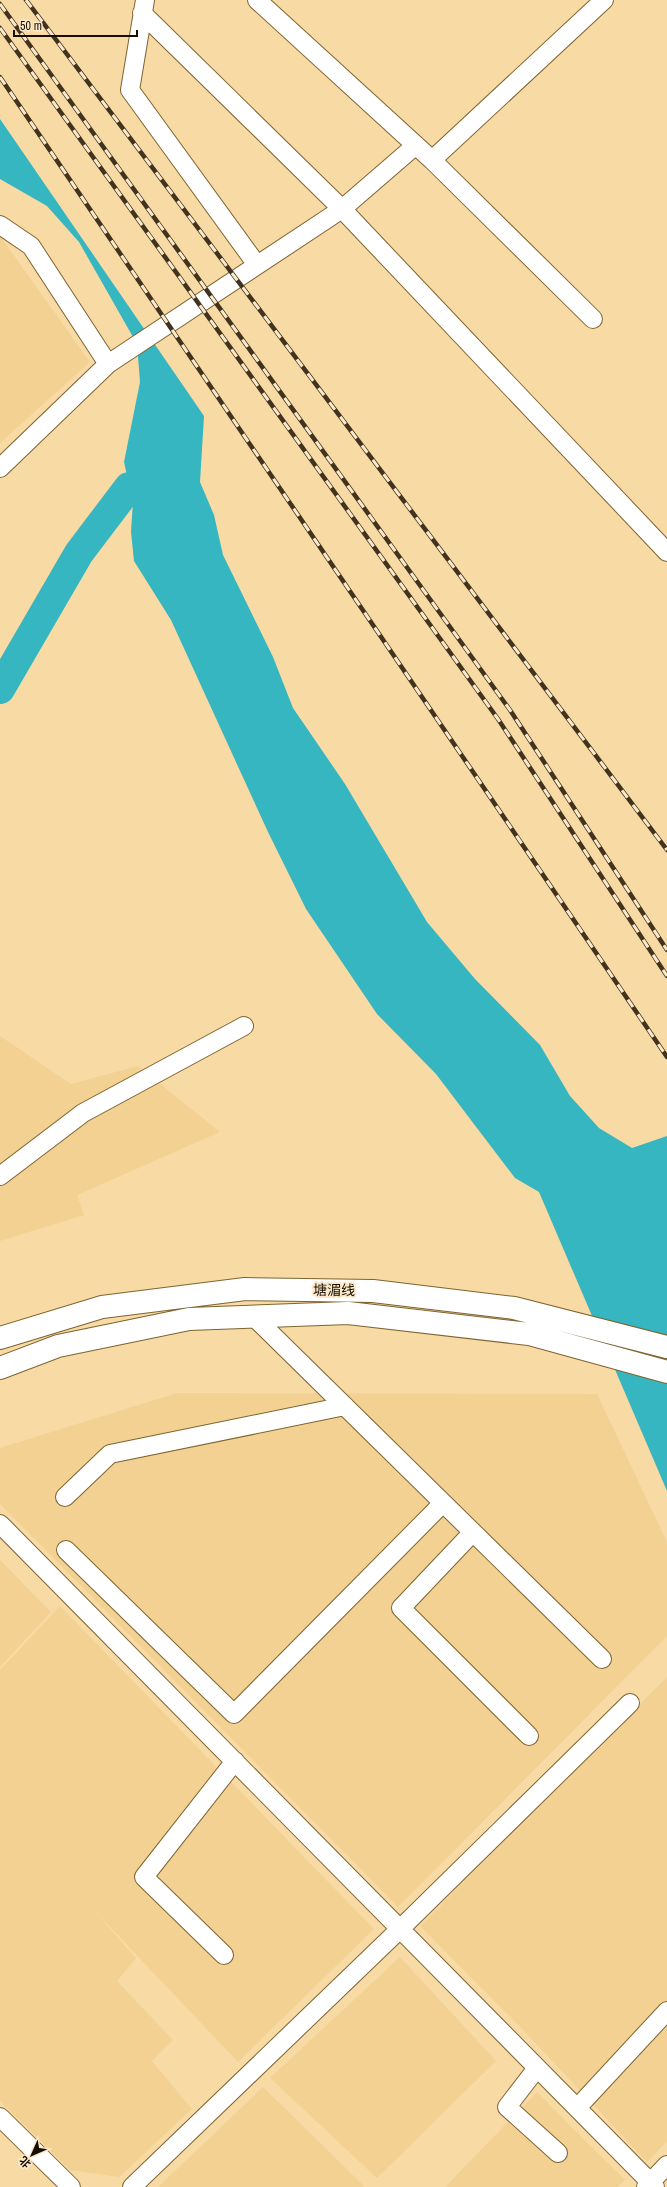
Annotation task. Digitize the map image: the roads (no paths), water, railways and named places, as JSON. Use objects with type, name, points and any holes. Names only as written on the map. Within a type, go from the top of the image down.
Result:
[{"type":"main road","name":"塘湄线","points":[[0,1338],[102,1307],[245,1289],[373,1291],[514,1308],[667,1347]]},
{"type":"main road","points":[[0,1368],[58,1346],[189,1319],[348,1313],[529,1334],[667,1372]]},
{"type":"street","points":[[257,0],[432,160],[593,319]]},
{"type":"street","points":[[432,160],[604,0]]},
{"type":"street","points":[[144,7],[342,209],[667,552]]},
{"type":"street","points":[[144,7],[130,90],[257,265]]},
{"type":"street","points":[[0,468],[108,364],[342,209],[416,145]]},
{"type":"street","points":[[0,225],[31,246],[108,364]]},
{"type":"street","points":[[0,1176],[83,1112],[244,1026]]},
{"type":"street","points":[[254,1317],[602,1659]]},
{"type":"street","points":[[65,1497],[110,1454],[344,1406]]},
{"type":"street","points":[[66,1550],[234,1714],[443,1503]]},
{"type":"street","points":[[0,1524],[577,2108],[651,2186],[667,2165]]},
{"type":"street","points":[[472,1532],[401,1608],[528,1736]]},
{"type":"street","points":[[132,2187],[400,1929],[630,1703]]},
{"type":"street","points":[[224,1955],[144,1878],[235,1761]]},
{"type":"street","points":[[577,2108],[667,2011]]},
{"type":"street","points":[[537,2068],[507,2107],[558,2153]]},
{"type":"street","points":[[0,2117],[71,2187]]},
{"type":"water","points":[[0,119],[204,416],[200,482],[214,515],[223,555],[273,657],[293,708],[345,784],[427,922],[475,979],[540,1045],[570,1096],[599,1128],[632,1148],[667,1136],[667,1491],[539,1192],[515,1178],[436,1074],[377,1014],[306,909],[268,832],[171,620],[134,561],[131,532],[133,502],[124,462],[140,382],[137,344],[79,242],[47,206],[0,179]]},
{"type":"waterway","points":[[0,689],[79,553],[129,487]]},
{"type":"railway","points":[[26,0],[667,850]]},
{"type":"railway","points":[[0,4],[510,710],[667,950]]},
{"type":"railway","points":[[0,28],[498,719],[667,976]]},
{"type":"railway","points":[[0,77],[667,1057]]}]
